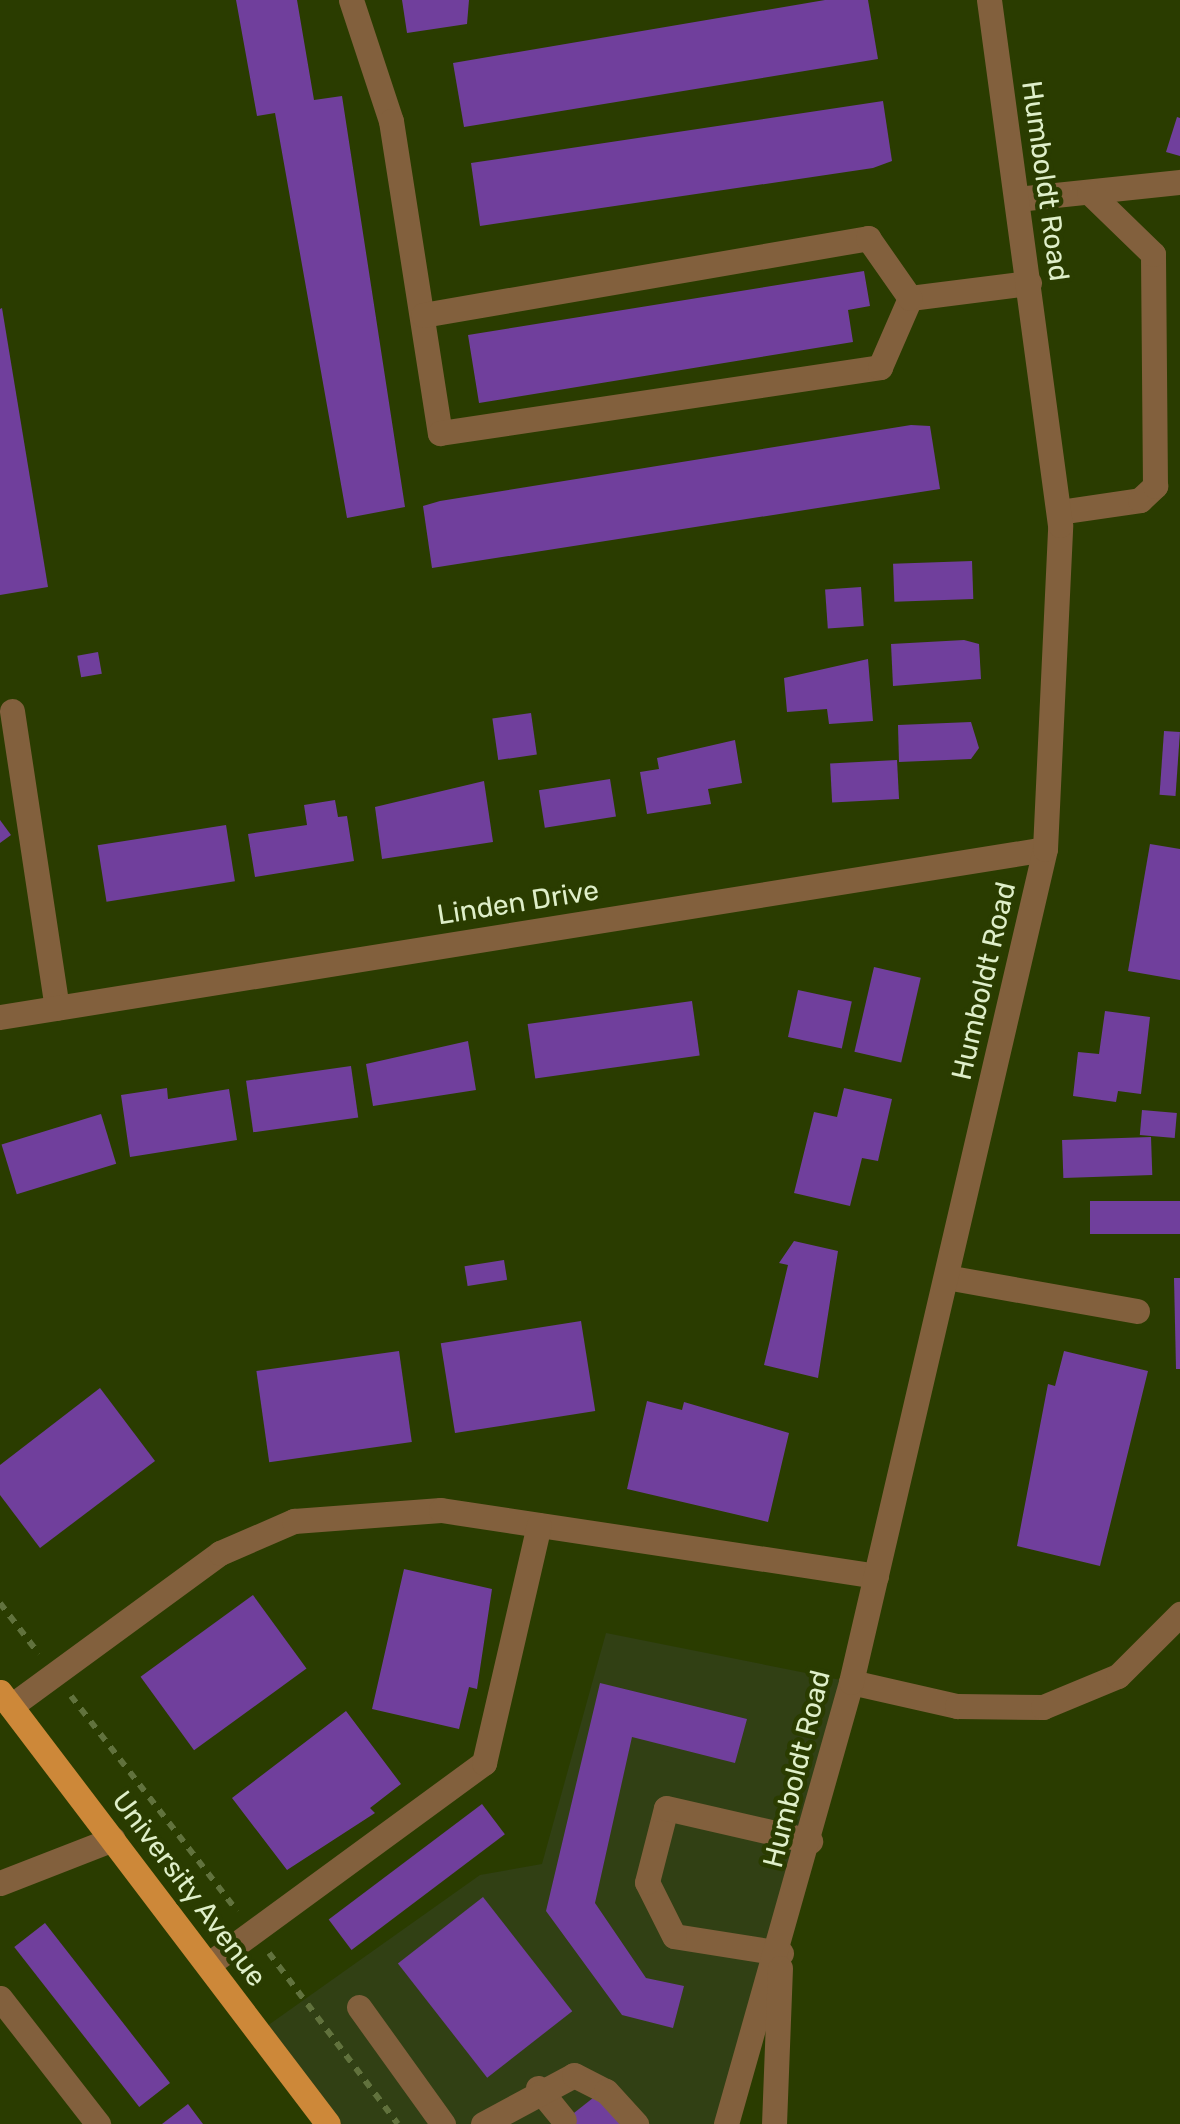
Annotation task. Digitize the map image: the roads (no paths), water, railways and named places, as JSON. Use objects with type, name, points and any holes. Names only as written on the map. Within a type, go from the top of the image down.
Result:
[{"type":"main road","name":"University Avenue","points":[[6,1699],[328,2124]]},
{"type":"street","points":[[351,0],[359,47],[391,121],[440,433],[880,366],[910,298]]},
{"type":"street","name":"Humboldt Road","points":[[726,2124],[748,2032],[780,1955],[851,1682],[1046,849],[1059,512],[989,0]]},
{"type":"street","points":[[1017,198],[1180,182]]},
{"type":"street","points":[[1059,512],[1140,500],[1155,486],[1153,254],[1089,192]]},
{"type":"street","points":[[423,315],[868,238],[910,298]]},
{"type":"street","points":[[910,298],[1029,283]]},
{"type":"street","points":[[12,711],[57,1008]]},
{"type":"street","name":"Linden Drive","points":[[0,1017],[1046,849]]},
{"type":"street","points":[[946,1278],[1137,1310]]},
{"type":"street","points":[[6,1699],[54,1675],[220,1553],[294,1521],[441,1510],[876,1576]]},
{"type":"street","points":[[209,1964],[484,1763],[539,1525]]},
{"type":"street","points":[[851,1682],[957,1706],[1043,1707],[1118,1676],[1180,1614]]},
{"type":"street","points":[[780,1955],[674,1936],[647,1882],[666,1808],[810,1841]]},
{"type":"street","points":[[0,1882],[113,1839]]},
{"type":"street","name":"Humboldt Road","points":[[774,2124],[780,1955]]},
{"type":"street","points":[[0,1998],[98,2124]]},
{"type":"street","points":[[358,2007],[443,2124]]},
{"type":"street","points":[[491,2122],[538,2088],[574,2076],[606,2091],[636,2124]]},
{"type":"street","points":[[538,2088],[564,2120]]}]
